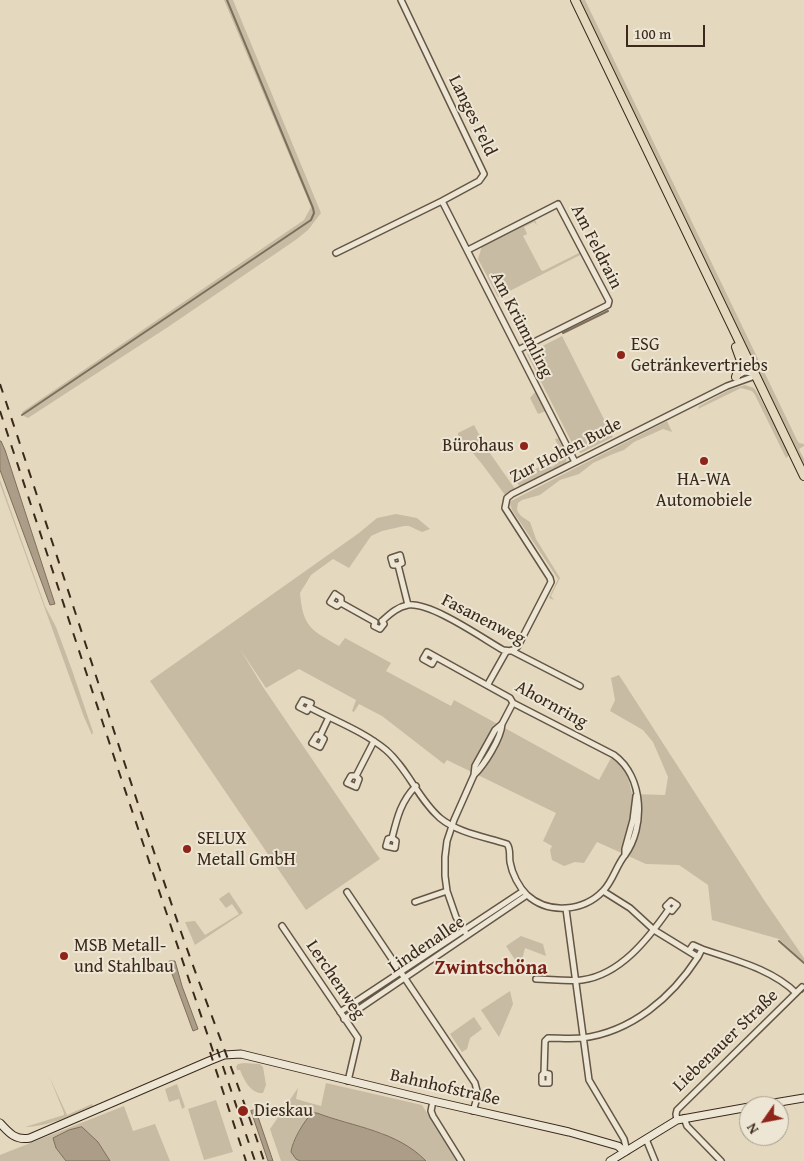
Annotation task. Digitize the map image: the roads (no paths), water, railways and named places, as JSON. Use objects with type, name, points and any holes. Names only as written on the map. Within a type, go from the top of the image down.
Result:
[{"type":"main road","points":[[575,0],[804,476]]},
{"type":"main road","points":[[726,314],[729,329],[741,361],[736,377]]},
{"type":"street","name":"Langes Feld","points":[[336,254],[479,181],[484,174],[401,0]]},
{"type":"street","name":"Am Krümmling","points":[[442,201],[575,462]]},
{"type":"street","name":"Am Feldrain","points":[[468,250],[558,204],[609,301],[608,305],[518,350]]},
{"type":"street","points":[[736,377],[744,372],[755,374]]},
{"type":"street","name":"Zur Hohen Bude","points":[[510,650],[518,646],[551,582],[508,514],[505,508],[507,498],[727,386],[755,374]]},
{"type":"street","name":"Zur Hohen Bude","points":[[727,386],[736,377]]},
{"type":"street","points":[[341,603],[375,622],[378,620],[382,621],[396,609],[408,605],[398,565]]},
{"type":"street","name":"Fasanenweg","points":[[408,605],[419,605],[434,610],[503,650],[510,650],[580,686]]},
{"type":"street","points":[[375,622],[374,626],[380,629],[384,624],[382,621]]},
{"type":"street","points":[[489,686],[488,684],[505,653],[510,650]]},
{"type":"street","name":"Ahornring","points":[[436,657],[510,698],[514,703],[614,755],[626,767],[634,783],[639,803],[638,819],[632,842],[628,852],[603,891],[587,903],[566,908],[553,908],[542,904],[525,893]]},
{"type":"street","points":[[465,933],[456,917],[447,891],[445,857],[452,826],[476,766],[495,730],[502,724],[514,703]]},
{"type":"street","points":[[309,707],[374,741],[395,758],[430,807],[452,826],[507,844],[510,847],[513,872],[525,893]]},
{"type":"street","points":[[320,736],[329,717]]},
{"type":"street","points":[[356,776],[374,741]]},
{"type":"street","points":[[392,838],[402,804],[408,793],[416,786]]},
{"type":"street","points":[[415,902],[447,891]]},
{"type":"street","points":[[603,891],[630,908],[654,930],[698,957]]},
{"type":"street","points":[[347,892],[475,1083],[478,1095],[473,1111]]},
{"type":"street","name":"Lindenallee","points":[[340,1012],[402,975],[525,893]]},
{"type":"street","points":[[566,908],[588,1080],[624,1139],[626,1151]]},
{"type":"street","points":[[536,979],[575,981],[597,976],[612,969],[636,949],[669,910]]},
{"type":"street","name":"Lerchenweg","points":[[282,926],[358,1041],[348,1080]]},
{"type":"street","points":[[689,951],[693,945],[752,967],[776,978],[796,993]]},
{"type":"street","points":[[544,1073],[544,1048],[548,1038],[583,1038],[610,1031],[638,1018],[666,998],[677,986],[702,949]]},
{"type":"street","name":"Lindenallee","points":[[344,1019],[402,975]]},
{"type":"street","name":"Liebenauer Straße","points":[[610,1161],[681,1119],[676,1114],[677,1110],[802,987]]},
{"type":"street","name":"Bahnhofstraße","points":[[0,1124],[9,1134],[19,1139],[30,1138],[224,1055],[241,1054],[613,1144],[626,1151]]},
{"type":"street","points":[[789,1100],[804,1098]]},
{"type":"street","points":[[433,1101],[432,1116],[461,1161]]},
{"type":"street","points":[[681,1119],[739,1109]]},
{"type":"street","points":[[681,1119],[721,1161]]},
{"type":"street","points":[[646,1139],[655,1161]]},
{"type":"waterway","points":[[22,415],[311,220],[314,213],[313,208],[227,0]]},
{"type":"waterway","points":[[563,333],[608,311]]},
{"type":"waterway","points":[[779,941],[804,963]]},
{"type":"railway","points":[[0,384],[181,932],[264,1161]]},
{"type":"railway","points":[[0,411],[215,1057]]},
{"type":"railway","points":[[217,1049],[255,1161]]},
{"type":"railway","points":[[210,1052],[246,1161]]},
{"type":"place","name":"ESG Getränkevertriebs","points":[[621,355]]},
{"type":"place","name":"Bürohaus","points":[[524,446]]},
{"type":"place","name":"HA-WA Automobiele","points":[[704,461]]},
{"type":"place","name":"SELUX Metall GmbH","points":[[187,849]]},
{"type":"place","name":"MSB Metall- und Stahlbau","points":[[64,956]]},
{"type":"place","name":"Dieskau","points":[[243,1111]]},
{"type":"district","name":"Zwintschöna","points":[[491,969]]}]
